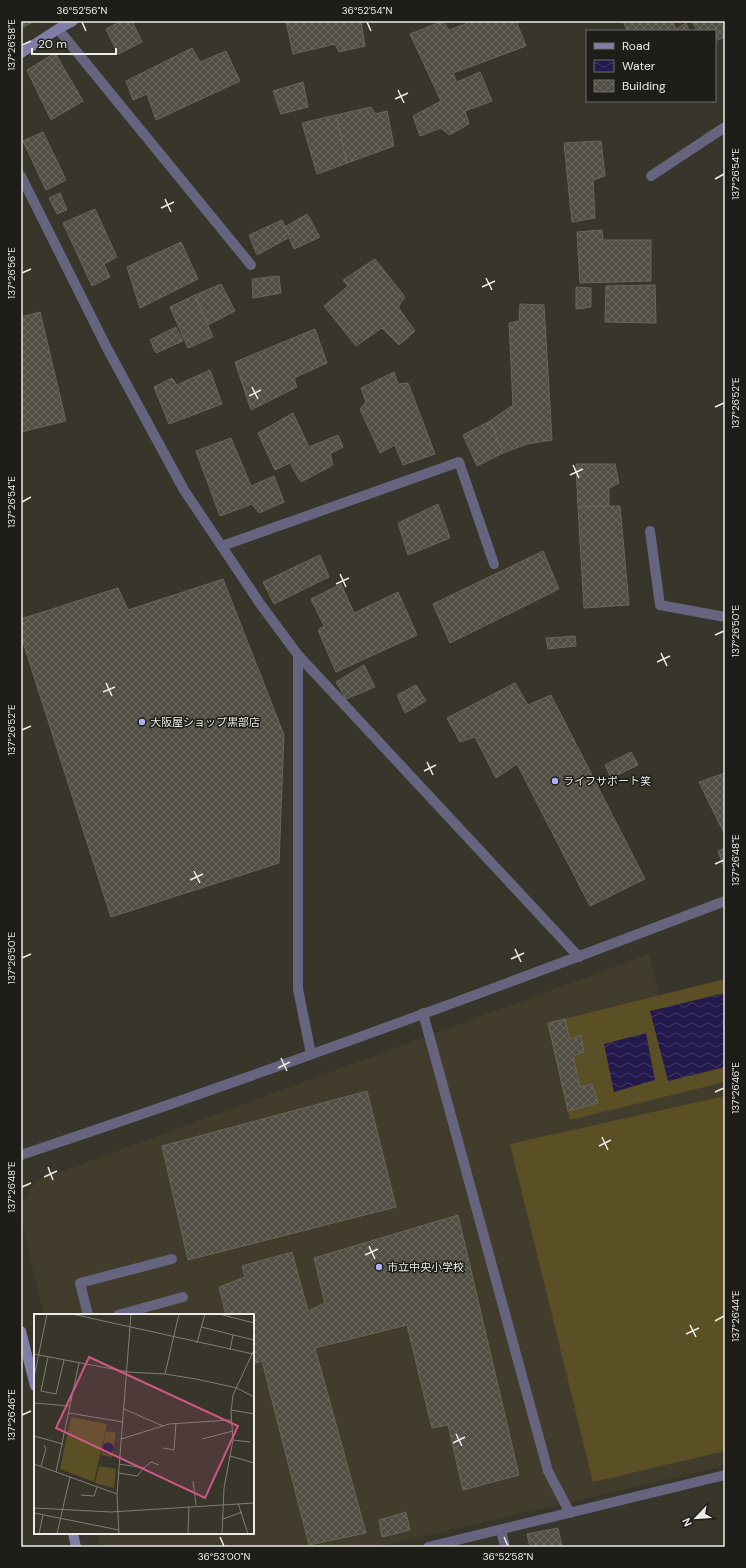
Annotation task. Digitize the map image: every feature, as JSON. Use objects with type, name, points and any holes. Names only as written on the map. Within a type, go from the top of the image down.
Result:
[{"type":"street","points":[[21,53],[58,29],[74,21]]},
{"type":"street","points":[[58,29],[251,265]]},
{"type":"street","points":[[652,176],[725,127]]},
{"type":"street","points":[[21,176],[108,350],[184,490],[261,605],[298,655],[579,957]]},
{"type":"street","points":[[222,546],[459,462],[494,564]]},
{"type":"street","points":[[650,531],[660,605],[725,617]]},
{"type":"street","points":[[298,655],[298,989],[311,1054]]},
{"type":"street","points":[[21,1154],[311,1054],[579,957],[725,901]]},
{"type":"street","points":[[423,1013],[548,1471],[570,1513]]},
{"type":"street","points":[[88,1314],[80,1283],[172,1259]]},
{"type":"street","points":[[122,1314],[183,1298]]},
{"type":"street","points":[[21,1331],[34,1382]]},
{"type":"street","points":[[428,1547],[725,1475]]},
{"type":"street","points":[[501,1530],[505,1547]]},
{"type":"street","points":[[72,1534],[76,1547]]},
{"type":"shaded area","name":"市立中央小学校","points":[[649,954],[659,995],[725,979],[725,1466],[377,1547],[100,1547],[97,1534],[254,1534],[254,1314],[44,1314],[21,1219],[21,1206],[36,1181]]},
{"type":"shaded area","points":[[725,979],[725,1082],[570,1120],[548,1023]]},
{"type":"shaded area","points":[[725,1096],[725,1451],[593,1482],[510,1144]]},
{"type":"water","points":[[725,993],[725,1067],[668,1081],[650,1011]]},
{"type":"water","points":[[646,1033],[655,1080],[614,1092],[604,1044]]},
{"type":"building","points":[[21,21],[35,21],[21,28]]},
{"type":"building","points":[[121,21],[132,21],[142,42],[118,54],[106,29]]},
{"type":"building","points":[[286,21],[361,21],[365,46],[339,52],[335,44],[293,54]]},
{"type":"building","points":[[443,21],[449,30],[473,21],[516,21],[526,46],[453,73],[457,82],[480,72],[492,101],[465,111],[469,124],[449,135],[441,128],[420,136],[413,116],[441,101],[410,34]]},
{"type":"building","points":[[623,21],[672,21],[676,29],[686,23],[689,30],[627,30]]},
{"type":"building","points":[[692,21],[725,21],[725,37],[716,41],[716,30],[696,30]]},
{"type":"building","points":[[192,48],[200,62],[226,51],[240,81],[156,120],[147,94],[133,100],[126,81]]},
{"type":"building","points":[[55,53],[83,101],[51,120],[27,70]]},
{"type":"building","points":[[303,82],[308,107],[281,114],[273,91]]},
{"type":"building","points":[[371,107],[375,114],[387,111],[394,146],[347,163],[336,115]]},
{"type":"building","points":[[336,115],[347,163],[317,174],[302,123]]},
{"type":"building","points":[[43,132],[66,180],[46,190],[23,141]]},
{"type":"building","points":[[601,141],[605,176],[593,180],[595,218],[572,222],[564,143]]},
{"type":"building","points":[[60,193],[67,210],[57,214],[49,198]]},
{"type":"building","points":[[95,209],[117,257],[104,264],[110,277],[92,286],[63,223]]},
{"type":"building","points":[[307,214],[320,237],[294,249],[285,227]]},
{"type":"building","points":[[282,220],[290,237],[257,255],[249,235]]},
{"type":"building","points":[[602,230],[603,240],[651,240],[651,281],[580,283],[577,232]]},
{"type":"building","points":[[181,242],[198,279],[140,308],[127,267]]},
{"type":"building","points":[[375,259],[405,297],[398,307],[415,331],[399,345],[382,328],[356,346],[324,306],[348,286],[343,280]]},
{"type":"building","points":[[279,276],[281,293],[253,298],[252,279]]},
{"type":"building","points":[[221,284],[235,311],[208,325],[195,295]]},
{"type":"building","points":[[655,285],[656,323],[605,322],[606,286]]},
{"type":"building","points":[[576,287],[591,288],[591,307],[576,309]]},
{"type":"building","points":[[195,295],[213,337],[188,348],[170,307]]},
{"type":"building","points":[[520,304],[544,305],[552,440],[527,444],[503,453],[490,421],[513,405],[509,323],[519,321]]},
{"type":"building","points":[[40,312],[66,421],[21,432],[21,317]]},
{"type":"building","points":[[176,327],[183,341],[156,353],[150,340]]},
{"type":"building","points":[[315,329],[327,363],[294,378],[297,387],[251,410],[235,362]]},
{"type":"building","points":[[210,370],[222,404],[169,424],[154,387],[172,378],[177,385]]},
{"type":"building","points":[[394,372],[398,384],[408,383],[435,454],[403,465],[395,445],[380,453],[360,409],[366,402],[361,388]]},
{"type":"building","points":[[293,413],[309,447],[338,435],[343,447],[330,454],[333,465],[301,482],[290,463],[275,470],[258,433]]},
{"type":"building","points":[[490,421],[503,453],[477,466],[463,435]]},
{"type":"building","points":[[231,438],[251,486],[274,476],[284,502],[259,513],[252,504],[220,516],[196,451]]},
{"type":"building","points":[[576,464],[615,464],[619,483],[609,488],[609,507],[578,507]]},
{"type":"building","points":[[438,504],[450,538],[408,555],[398,523]]},
{"type":"building","points":[[620,506],[629,605],[584,608],[578,507]]},
{"type":"building","points":[[543,551],[559,589],[450,643],[433,604]]},
{"type":"building","points":[[320,555],[329,577],[274,604],[263,582]]},
{"type":"building","points":[[223,579],[284,735],[279,863],[111,917],[21,636],[21,619],[118,588],[128,610]]},
{"type":"building","points":[[341,584],[354,613],[398,592],[417,635],[336,672],[318,630],[324,626],[311,599]]},
{"type":"building","points":[[575,636],[576,646],[548,649],[546,638]]},
{"type":"building","points":[[364,665],[375,687],[346,699],[336,682]]},
{"type":"building","points":[[515,683],[528,705],[551,695],[645,879],[590,906],[517,764],[496,778],[475,737],[460,742],[447,718]]},
{"type":"building","points":[[416,685],[426,701],[405,713],[397,695]]},
{"type":"building","points":[[631,752],[638,765],[611,778],[605,765]]},
{"type":"building","points":[[725,773],[725,835],[699,782]]},
{"type":"building","points":[[725,848],[725,870],[718,851]]},
{"type":"building","points":[[565,1019],[570,1039],[581,1035],[584,1052],[573,1056],[580,1087],[592,1084],[598,1103],[568,1111],[548,1023]]},
{"type":"building","points":[[367,1091],[396,1207],[188,1260],[162,1146]]},
{"type":"building","points":[[458,1215],[519,1475],[463,1490],[448,1425],[432,1428],[407,1325],[315,1348],[366,1533],[309,1545],[262,1361],[254,1364],[254,1314],[226,1314],[219,1287],[245,1277],[242,1266],[292,1252],[308,1311],[325,1303],[314,1258]]},
{"type":"building","points":[[406,1512],[410,1530],[382,1537],[379,1520]]},
{"type":"building","points":[[558,1528],[562,1547],[530,1547],[527,1534]]},
{"type":"place","name":"大阪屋ショップ黒部店","points":[[142,722]]},
{"type":"place","name":"ライフサポート笑","points":[[555,781]]},
{"type":"place","name":"市立中央小学校","points":[[379,1267]]}]
